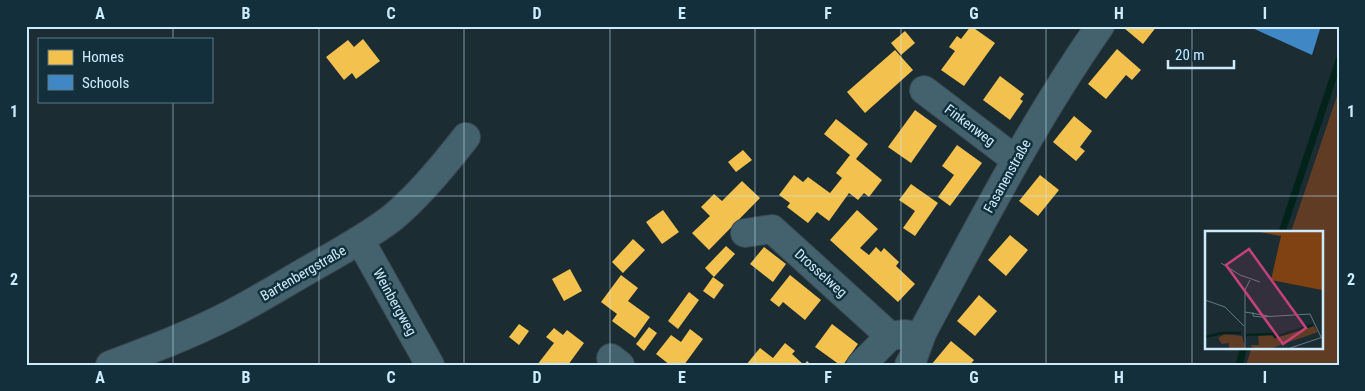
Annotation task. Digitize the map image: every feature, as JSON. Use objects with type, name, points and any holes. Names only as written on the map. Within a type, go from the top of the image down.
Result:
[{"type":"street","name":"Fasanenstraße","points":[[909,365],[923,331],[1016,160],[1100,26]]},
{"type":"street","name":"Finkenweg","points":[[924,90],[1016,160]]},
{"type":"street","name":"Bartenbergstraße","points":[[110,365],[151,350],[229,315],[360,240],[392,217],[419,191],[443,166],[466,137]]},
{"type":"street","name":"Drosselweg","points":[[745,233],[772,228],[890,336]]},
{"type":"street","name":"Weinbergweg","points":[[360,240],[430,365]]},
{"type":"street","points":[[861,365],[890,336],[923,331]]},
{"type":"shaded area","points":[[1339,90],[1339,365],[1246,365],[1252,348],[1322,348],[1322,231],[1291,231]]},
{"type":"building: Homes","points":[[971,26],[995,43],[964,86],[941,70],[955,51],[949,47],[957,36],[961,39]]},
{"type":"building: Homes","points":[[1126,26],[1157,26],[1143,44],[1124,28]]},
{"type":"building: Homes","points":[[905,31],[915,43],[901,55],[891,43]]},
{"type":"building: Homes","points":[[363,39],[380,61],[356,79],[352,73],[344,80],[326,57],[348,40],[354,47]]},
{"type":"building: Homes","points":[[1117,49],[1141,70],[1132,80],[1126,75],[1106,99],[1088,84]]},
{"type":"building: Homes","points":[[895,50],[913,70],[865,113],[847,92]]},
{"type":"building: Homes","points":[[1000,76],[1024,94],[1020,99],[1023,101],[1010,120],[983,100]]},
{"type":"building: Homes","points":[[915,110],[937,126],[911,163],[888,147]]},
{"type":"building: Homes","points":[[1074,116],[1092,131],[1080,147],[1085,151],[1076,161],[1053,142]]},
{"type":"building: Homes","points":[[836,119],[868,144],[856,159],[882,180],[869,197],[864,193],[858,200],[849,193],[829,221],[817,212],[808,223],[787,207],[790,203],[779,195],[794,175],[803,182],[808,177],[830,193],[842,178],[836,173],[850,155],[824,134]]},
{"type":"building: Homes","points":[[957,145],[982,163],[950,206],[938,197],[954,175],[942,166]]},
{"type":"building: Homes","points":[[743,150],[752,160],[736,172],[728,162]]},
{"type":"building: Homes","points":[[1040,175],[1059,190],[1038,216],[1019,201]]},
{"type":"building: Homes","points":[[742,181],[760,198],[709,250],[692,233],[710,216],[701,207],[714,194],[722,201]]},
{"type":"building: Homes","points":[[911,184],[938,203],[915,236],[903,228],[915,211],[899,200]]},
{"type":"building: Homes","points":[[663,210],[679,232],[662,244],[646,222]]},
{"type":"building: Homes","points":[[857,210],[878,229],[860,248],[869,255],[876,247],[881,252],[884,248],[899,262],[896,266],[915,284],[898,302],[830,240]]},
{"type":"building: Homes","points":[[1010,235],[1028,250],[1006,276],[988,260]]},
{"type":"building: Homes","points":[[633,239],[645,250],[623,273],[612,262]]},
{"type":"building: Homes","points":[[726,246],[735,254],[714,277],[705,268]]},
{"type":"building: Homes","points":[[764,247],[786,264],[773,282],[750,264]]},
{"type":"building: Homes","points":[[570,269],[582,291],[564,301],[552,279]]},
{"type":"building: Homes","points":[[621,275],[638,288],[628,301],[650,317],[635,338],[612,321],[617,314],[601,302]]},
{"type":"building: Homes","points":[[790,275],[821,300],[805,320],[783,302],[779,307],[770,300]]},
{"type":"building: Homes","points":[[713,277],[724,285],[714,299],[703,291]]},
{"type":"building: Homes","points":[[689,292],[699,300],[678,329],[668,321]]},
{"type":"building: Homes","points":[[979,295],[997,311],[975,336],[957,321]]},
{"type":"building: Homes","points":[[519,324],[529,331],[519,345],[509,337]]},
{"type":"building: Homes","points":[[832,324],[858,344],[843,365],[840,365],[815,347]]},
{"type":"building: Homes","points":[[649,327],[657,333],[644,351],[636,344]]},
{"type":"building: Homes","points":[[554,328],[563,335],[567,330],[584,343],[568,365],[537,365],[554,343],[546,337]]},
{"type":"building: Homes","points":[[690,329],[703,339],[684,365],[670,365],[656,354],[671,335],[681,342]]},
{"type":"building: Homes","points":[[951,341],[974,360],[970,365],[931,365]]},
{"type":"building: Homes","points":[[785,343],[795,351],[792,354],[804,365],[746,365],[760,348],[773,358]]},
{"type":"building: Schools","points":[[1248,26],[1321,26],[1312,55]]},
{"type":"waterway","points":[[1282,231],[1339,60]]},
{"type":"waterway","points":[[1239,365],[1244,348]]}]
